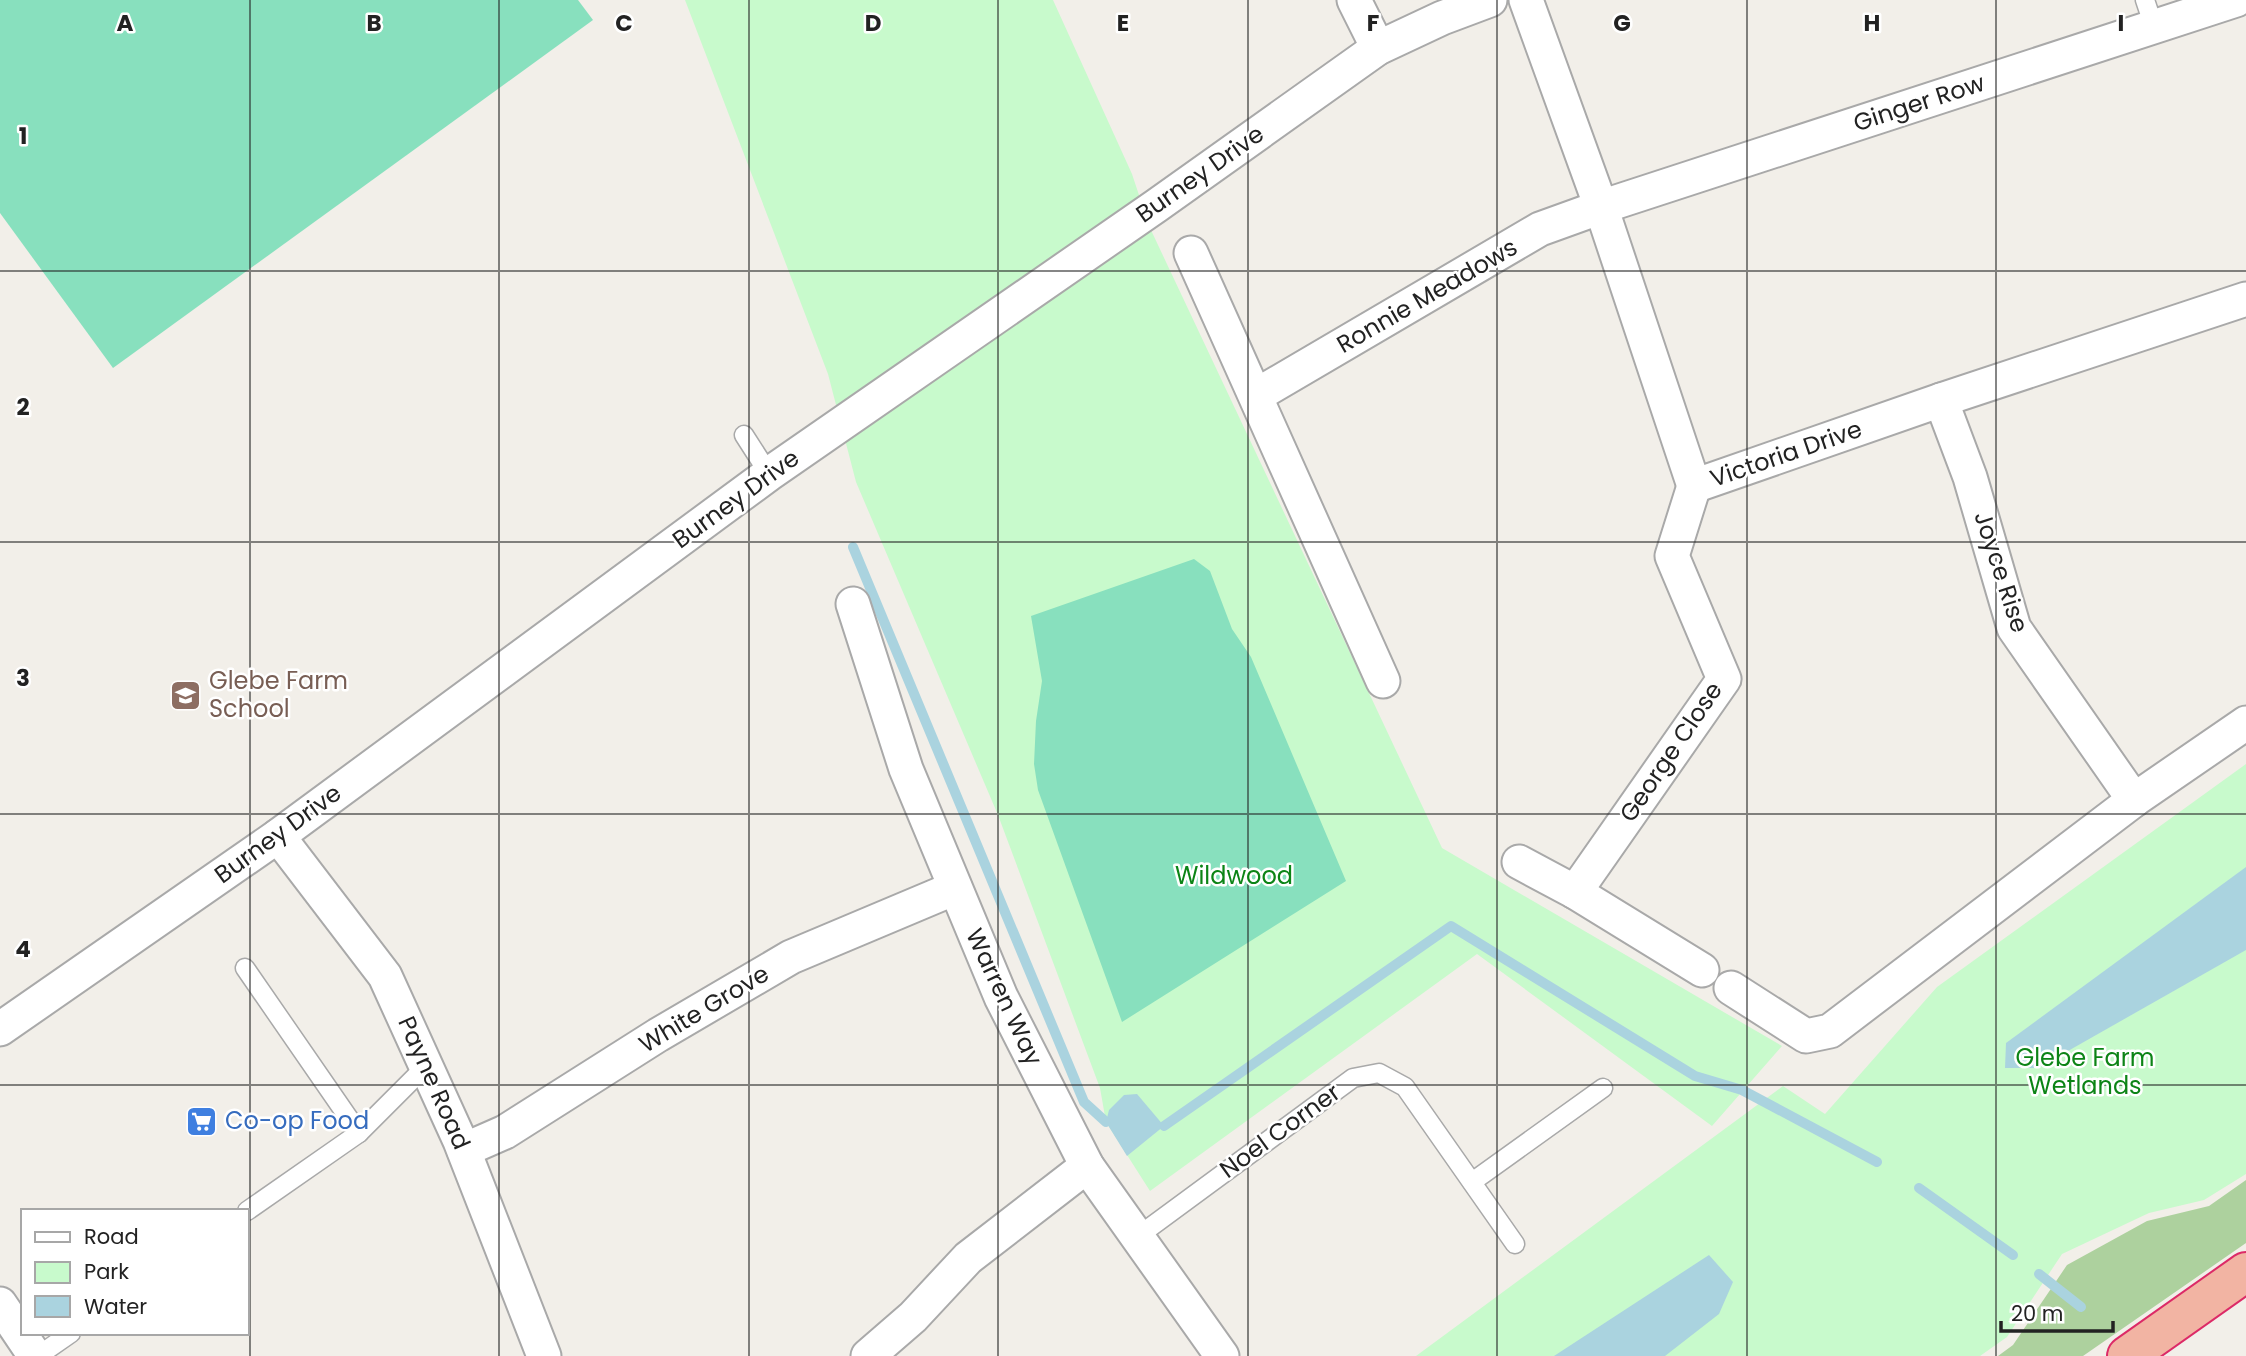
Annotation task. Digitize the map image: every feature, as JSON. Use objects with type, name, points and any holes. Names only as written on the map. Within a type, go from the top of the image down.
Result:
[{"type":"highway","points":[[2127,1356],[2246,1272]]},
{"type":"street","points":[[1354,0],[1378,48]]},
{"type":"street","name":"Burney Drive","points":[[0,1029],[278,836],[769,474],[1156,206],[1378,48],[1442,18],[1490,0]]},
{"type":"street","name":"Victoria Drive","points":[[1526,0],[1601,207],[1694,486],[1941,400],[2246,299]]},
{"type":"street","name":"Ginger Row","points":[[1601,207],[2150,13],[2236,0]]},
{"type":"street","name":"Ronnie Meadows","points":[[1257,395],[1540,229],[1601,207]]},
{"type":"street","points":[[1192,253],[1384,681]]},
{"type":"street","name":"Joyce Rise","points":[[1941,400],[1970,477],[2014,628],[2134,800]]},
{"type":"street","name":"George Close","points":[[1575,892],[1724,679],[1672,556],[1694,486]]},
{"type":"street","name":"Warren Way","points":[[853,604],[906,769],[1001,998],[1087,1166],[1222,1356]]},
{"type":"street","points":[[1731,988],[1806,1036],[1830,1031],[2134,800],[2246,723]]},
{"type":"street","name":"Payne Road","points":[[278,836],[385,976],[464,1150],[544,1356]]},
{"type":"street","points":[[1519,862],[1575,892],[1702,970]]},
{"type":"street","name":"White Grove","points":[[464,1150],[505,1132],[657,1035],[791,957],[956,888]]},
{"type":"street","points":[[868,1356],[913,1317],[968,1258],[1087,1166]]},
{"type":"street","points":[[0,1304],[21,1334]]},
{"type":"street","points":[[22,1335],[37,1356]]},
{"type":"lane","points":[[744,435],[769,474]]},
{"type":"lane","points":[[245,968],[359,1133]]},
{"type":"lane","points":[[248,1210],[359,1133],[426,1066]]},
{"type":"lane","name":"Noel Corner","points":[[1137,1237],[1353,1078],[1379,1073],[1405,1087],[1515,1244]]},
{"type":"lane","points":[[1472,1182],[1603,1088]]},
{"type":"lane","points":[[37,1356],[68,1335]]},
{"type":"green space","points":[[0,0],[578,0],[593,20],[113,368],[0,213]]},
{"type":"green space","name":"Wildwood","points":[[685,0],[1053,0],[1132,174],[1150,228],[1442,848],[1782,1046],[1712,1126],[1477,954],[1150,1191],[1106,1122],[1100,1088],[998,815],[856,482],[828,374]]},
{"type":"green space","points":[[1194,559],[1210,571],[1232,629],[1251,657],[1346,881],[1122,1022],[1038,790],[1034,764],[1036,721],[1042,681],[1031,616]]},
{"type":"green space","name":"Glebe Farm Wetlands","points":[[2246,764],[2246,1174],[2204,1200],[2149,1213],[2062,1254],[2007,1337],[1980,1356],[1416,1356],[1783,1086],[1825,1114],[1937,987]]},
{"type":"green space","points":[[2246,1180],[2246,1243],[2083,1356],[1998,1356],[2013,1345],[2067,1265],[2147,1221],[2209,1206]]},
{"type":"water","points":[[2246,867],[2246,950],[2038,1068],[2005,1068],[2006,1043]]},
{"type":"water","points":[[1137,1094],[1164,1126],[1127,1156],[1106,1122],[1109,1110],[1124,1095]]},
{"type":"water","points":[[1709,1255],[1733,1282],[1719,1314],[1665,1356],[1554,1356]]},
{"type":"waterway","points":[[853,547],[1084,1102],[1106,1122]]},
{"type":"waterway","points":[[1164,1126],[1451,926],[1695,1076],[1742,1090],[1877,1162]]},
{"type":"waterway","points":[[1919,1188],[2013,1255]]},
{"type":"waterway","points":[[2039,1274],[2081,1307]]},
{"type":"place","name":"Glebe Farm School","points":[[186,695]]},
{"type":"place","name":"Co-op Food","points":[[202,1121]]}]
